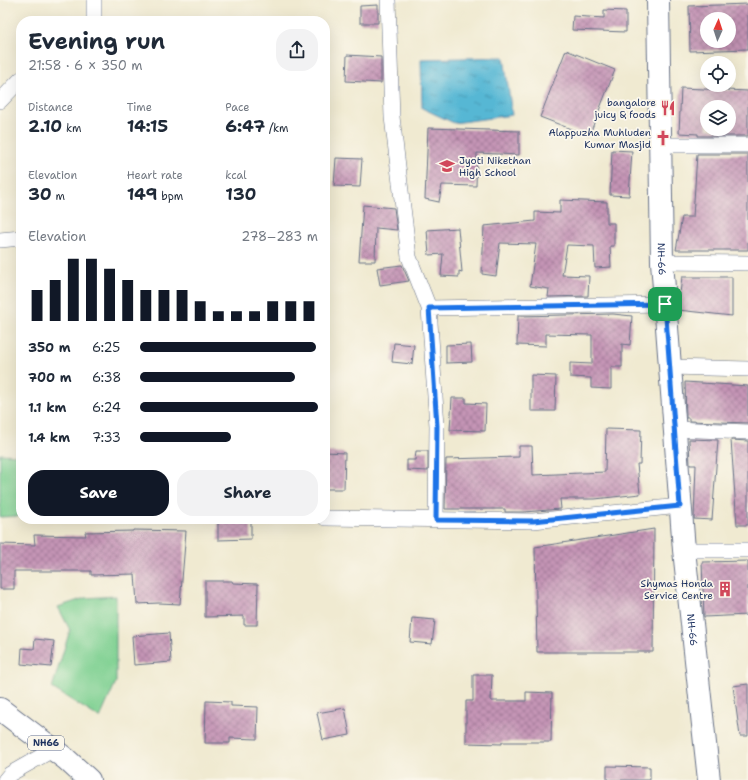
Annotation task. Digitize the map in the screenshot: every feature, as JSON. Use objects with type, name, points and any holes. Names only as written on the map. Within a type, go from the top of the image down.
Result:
[{"type":"main road","name":"NH-66","points":[[658,0],[662,262],[680,506],[708,780]]},
{"type":"main road","name":"NH66","points":[[0,709],[54,749],[89,780]]},
{"type":"street","points":[[94,0],[94,16]]},
{"type":"street","points":[[388,0],[387,26],[392,117],[409,257],[429,308],[437,426],[436,520]]},
{"type":"street","points":[[0,101],[16,84]]},
{"type":"street","points":[[660,145],[748,144]]},
{"type":"street","points":[[0,240],[16,238]]},
{"type":"street","points":[[662,262],[748,263]]},
{"type":"street","points":[[429,308],[665,304]]},
{"type":"street","points":[[670,367],[748,369]]},
{"type":"street","points":[[674,429],[748,432]]},
{"type":"street","points":[[330,518],[533,521],[680,506]]},
{"type":"street","points":[[684,550],[748,550]]},
{"type":"street","points":[[5,780],[10,774],[54,749]]},
{"type":"green space","points":[[0,454],[16,455],[16,516],[0,517]]},
{"type":"green space","points":[[116,596],[116,682],[100,718],[52,688],[70,630],[58,607],[85,598]]},
{"type":"water","points":[[504,57],[512,115],[454,123],[422,108],[421,59]]},
{"type":"building","points":[[748,4],[748,49],[690,51],[689,6]]},
{"type":"building","points":[[378,5],[378,23],[360,23],[360,6]]},
{"type":"building","points":[[604,10],[626,11],[626,32],[572,30],[573,16],[604,18]]},
{"type":"building","points":[[566,50],[615,70],[589,136],[540,117]]},
{"type":"building","points":[[347,55],[381,57],[381,83],[346,81]]},
{"type":"building","points":[[681,88],[700,89],[700,92],[748,91],[748,136],[736,136],[736,100],[700,100],[700,136],[698,136],[698,134],[679,133]]},
{"type":"building","points":[[428,128],[519,131],[519,155],[477,153],[476,186],[442,185],[439,202],[425,199]]},
{"type":"building","points":[[612,150],[632,151],[629,196],[610,195]]},
{"type":"building","points":[[697,154],[748,154],[748,250],[676,250],[682,217],[693,217]]},
{"type":"building","points":[[336,158],[362,159],[360,187],[334,186]]},
{"type":"building","points":[[560,200],[607,202],[607,223],[614,223],[614,246],[610,246],[611,267],[595,268],[594,246],[567,245],[562,275],[589,276],[588,296],[548,297],[549,289],[530,286],[536,244],[500,243],[496,276],[482,274],[484,226],[535,221],[535,212],[560,213]]},
{"type":"building","points":[[363,205],[394,208],[397,230],[376,228],[375,261],[359,261]]},
{"type":"building","points":[[458,228],[462,272],[459,271],[459,277],[441,276],[443,254],[429,255],[427,230]]},
{"type":"building","points":[[402,265],[409,281],[380,285],[377,268]]},
{"type":"building","points":[[682,277],[732,277],[732,316],[678,310]]},
{"type":"building","points":[[613,314],[632,316],[630,345],[622,344],[622,367],[611,367],[611,389],[591,388],[591,378],[570,377],[570,363],[592,364],[592,335],[546,334],[546,346],[517,345],[518,316]]},
{"type":"building","points":[[394,343],[414,345],[412,364],[392,362]]},
{"type":"building","points":[[471,344],[472,362],[446,363],[446,345]]},
{"type":"building","points":[[531,375],[556,376],[555,411],[531,411]]},
{"type":"building","points":[[685,382],[748,386],[748,423],[689,421],[689,418],[686,418]]},
{"type":"building","points":[[452,398],[466,398],[466,403],[486,404],[485,431],[450,430]]},
{"type":"building","points":[[606,429],[641,430],[640,464],[637,464],[640,494],[595,499],[560,499],[561,509],[524,512],[505,512],[505,509],[445,509],[446,459],[519,457],[519,446],[532,446],[533,475],[605,472]]},
{"type":"building","points":[[689,439],[718,440],[712,520],[694,519],[696,465],[690,465]]},
{"type":"building","points":[[731,440],[748,441],[748,525],[737,525]]},
{"type":"building","points":[[416,451],[428,451],[428,471],[407,470],[407,460],[415,460]]},
{"type":"building","points":[[330,452],[345,453],[344,489],[330,489]]},
{"type":"building","points":[[218,524],[251,524],[251,539],[218,540]]},
{"type":"building","points":[[654,529],[653,652],[537,652],[535,547]]},
{"type":"building","points":[[133,530],[186,531],[180,604],[137,604],[135,574],[91,575],[91,571],[14,571],[14,589],[0,589],[0,544],[35,545],[34,535],[86,536],[85,532]]},
{"type":"building","name":"Shymas Honda Service Centre","points":[[748,561],[748,615],[704,617],[702,562]]},
{"type":"building","points":[[205,581],[232,581],[233,583],[258,584],[257,625],[244,625],[244,616],[205,617]]},
{"type":"building","points":[[412,618],[435,620],[432,644],[410,642]]},
{"type":"building","points":[[169,633],[171,662],[134,665],[132,636]]},
{"type":"building","points":[[35,639],[54,641],[51,667],[21,664],[22,648],[34,649]]},
{"type":"building","points":[[473,675],[492,675],[491,701],[526,701],[526,692],[552,693],[551,742],[502,742],[502,744],[466,743],[466,701],[473,701]]},
{"type":"building","points":[[748,684],[748,736],[740,736],[733,686]]},
{"type":"building","points":[[206,701],[231,702],[231,706],[258,707],[257,739],[230,738],[230,743],[205,743]]},
{"type":"building","points":[[345,708],[350,735],[323,740],[317,713]]},
{"type":"building","points":[[607,766],[650,767],[650,780],[607,780]]},
{"type":"place","name":"bangalore juicy & foods","points":[[668,108]]},
{"type":"place","name":"Alappuzha Muhluden Kumar Masjid","points":[[663,138]]},
{"type":"place","name":"Jyoti Nikethan High School","points":[[447,166]]},
{"type":"place","name":"Shymas Honda Service Centre","points":[[725,589]]},
{"type":"route","points":[[665,304],[680,506],[533,521],[436,520],[437,426],[429,308],[665,304]]}]
